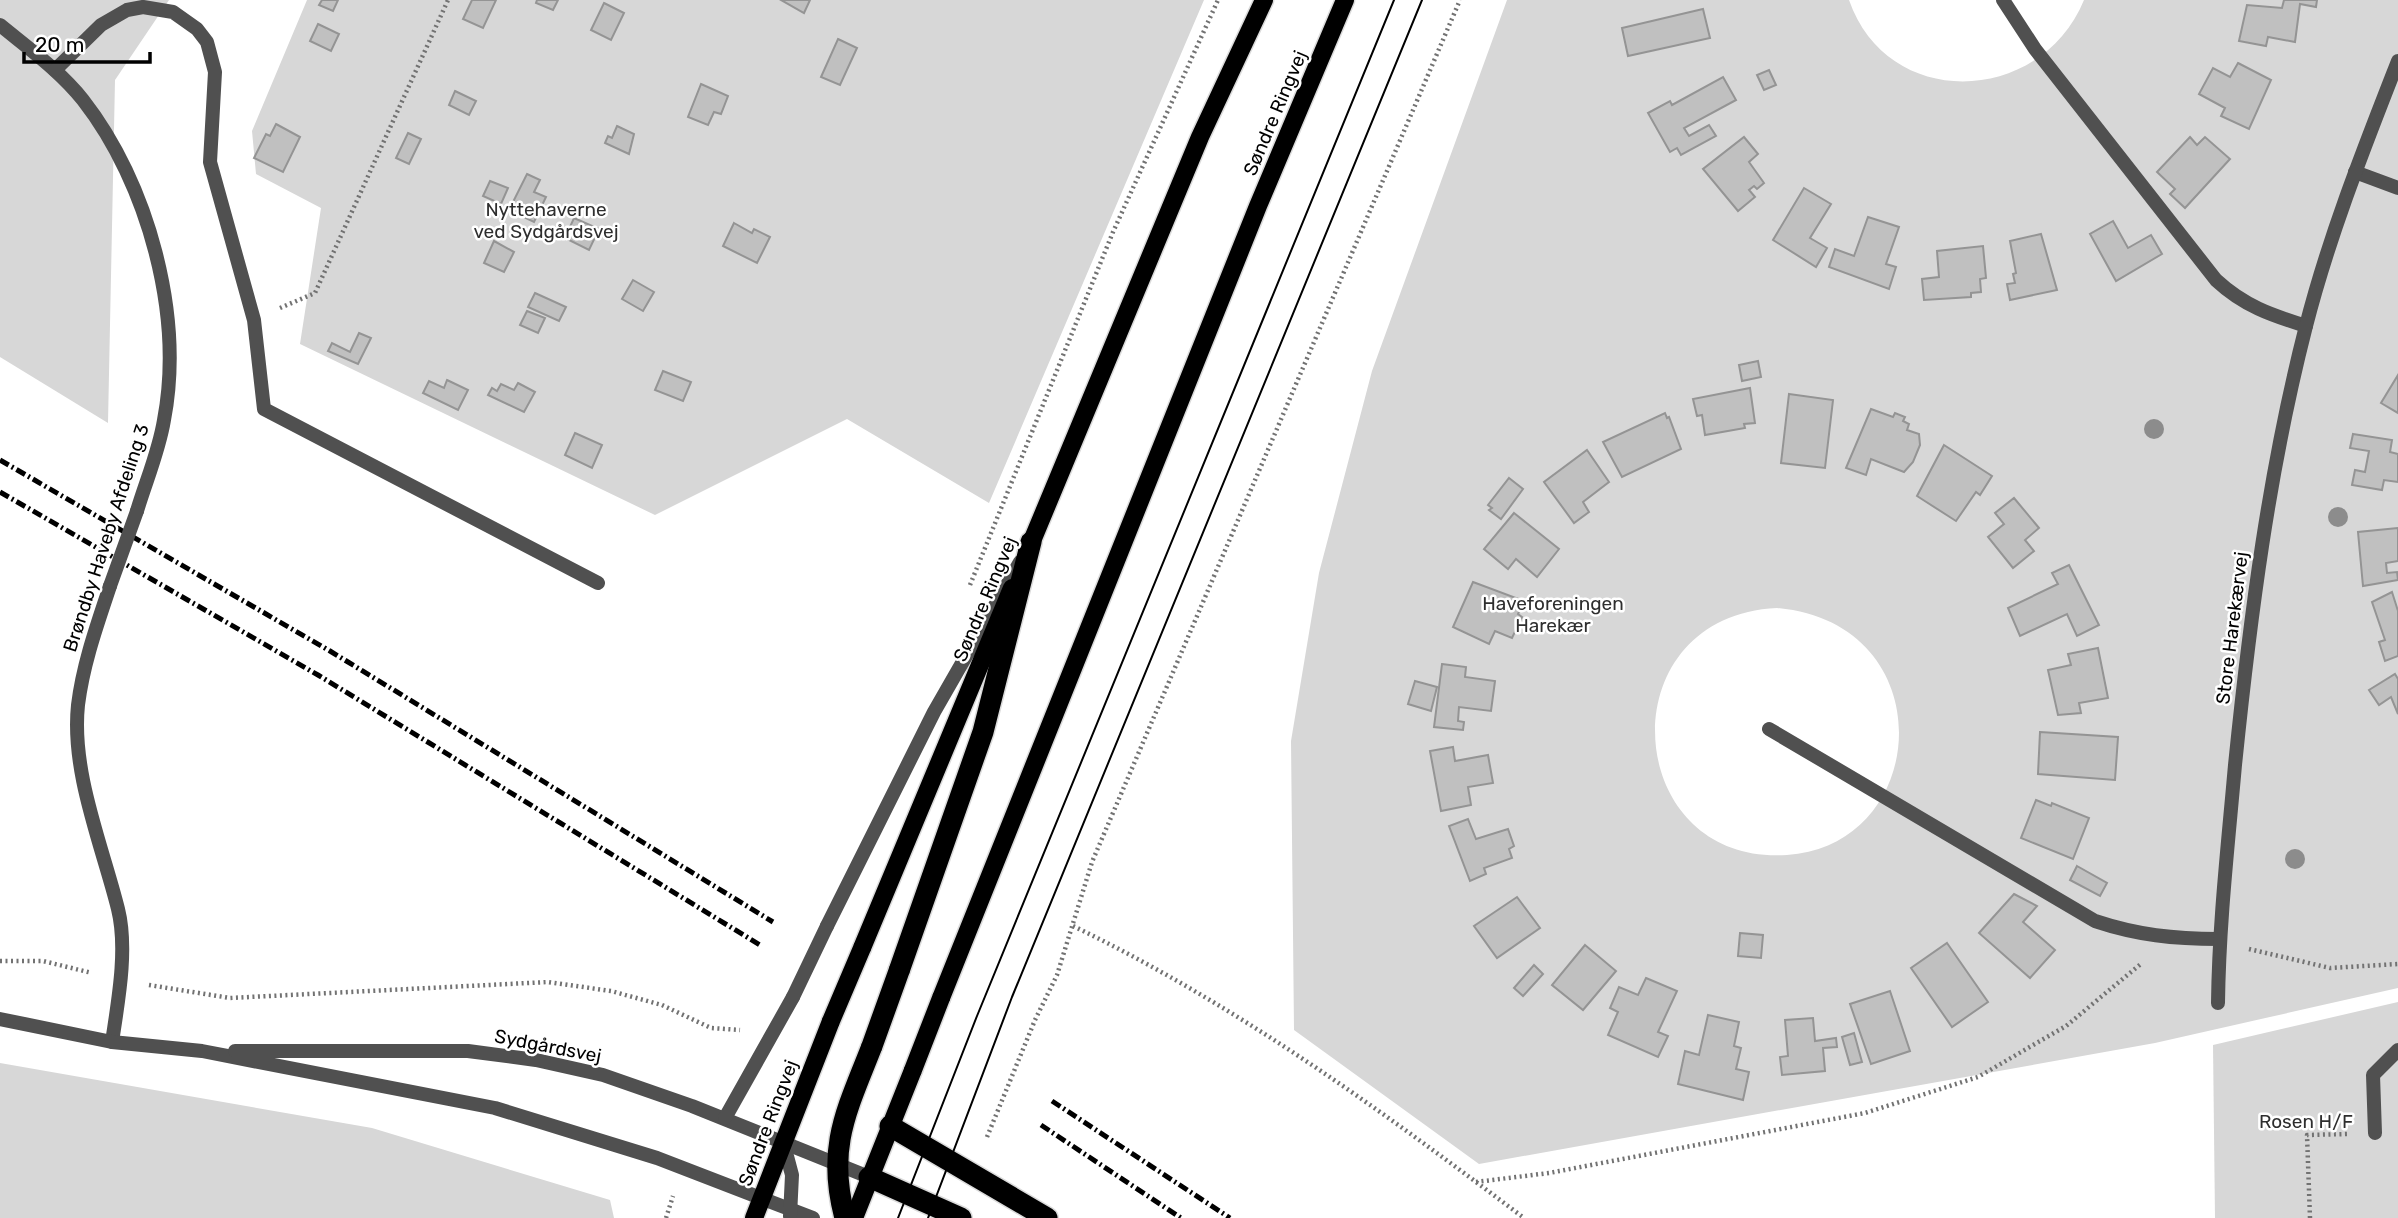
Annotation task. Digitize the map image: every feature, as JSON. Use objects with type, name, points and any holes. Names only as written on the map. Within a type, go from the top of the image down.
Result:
[{"type":"highway","points":[[845,1218],[839,1198],[839,1129],[900,971],[982,732],[1031,542]]},
{"type":"highway","points":[[890,1126],[1047,1218]]},
{"type":"highway","points":[[869,1177],[961,1218]]},
{"type":"main road","name":"Søndre Ringvej","points":[[754,1218],[831,1021],[1200,137],[1264,0]]},
{"type":"main road","name":"Søndre Ringvej","points":[[853,1218],[1258,206],[1345,0]]},
{"type":"street","points":[[2003,0],[2035,49],[2216,280],[2253,309],[2306,326]]},
{"type":"street","points":[[55,70],[101,25],[127,10],[143,7],[173,12],[197,29],[213,56],[215,72],[210,162],[254,320],[264,409],[598,583]]},
{"type":"street","name":"Brøndby Haveby Afdeling 3","points":[[0,25],[55,70],[82,99],[106,135],[139,200],[163,278],[169,354],[164,420],[87,656],[78,707],[81,762],[98,850],[118,911],[121,981],[112,1042]]},
{"type":"street","name":"Store Harekærvej","points":[[2218,1003],[2219,939],[2243,688],[2266,510],[2306,326],[2355,172],[2398,61]]},
{"type":"street","points":[[2355,172],[2398,188]]},
{"type":"street","points":[[724,1118],[793,997],[934,712],[1031,542]]},
{"type":"street","points":[[1769,729],[2095,921],[2134,933],[2168,939],[2219,939]]},
{"type":"street","name":"Sydgårdsvej","points":[[0,1019],[112,1042],[202,1051],[495,1108],[657,1158],[761,1198],[790,1214],[813,1218]]},
{"type":"street","points":[[2375,1133],[2373,1075],[2398,1050]]},
{"type":"street","name":"Sydgårdsvej","points":[[202,1051],[468,1051],[536,1060],[603,1075],[724,1118],[869,1177]]},
{"type":"street","points":[[783,1141],[792,1175],[790,1214]]},
{"type":"path","points":[[254,320],[315,293],[448,0]]},
{"type":"path","points":[[968,589],[1113,232],[1218,0]]},
{"type":"path","points":[[987,1137],[1035,1020],[1057,975],[1092,862],[1460,0]]},
{"type":"path","points":[[1073,926],[1166,975],[1297,1052],[1524,1218]]},
{"type":"path","points":[[1476,1182],[1549,1173],[1865,1113],[1979,1077],[2066,1026],[2119,984],[2168,939]]},
{"type":"path","points":[[2219,939],[2271,956],[2330,968],[2398,964]]},
{"type":"path","points":[[0,961],[43,961],[121,981],[230,998],[548,982],[611,991],[662,1005],[711,1028],[748,1031]]},
{"type":"path","points":[[2310,1218],[2307,1135],[2375,1133]]},
{"type":"green space","points":[[0,0],[169,0],[115,80],[108,423],[0,357]]},
{"type":"green space","name":"Nyttehaverne ved Sydgårdsvej","points":[[307,0],[1204,0],[989,503],[847,419],[655,515],[300,344],[321,208],[256,174],[252,131]]},
{"type":"green space","name":"Haveforeningen Harekær","points":[[1507,0],[1849,0],[1869,36],[1896,62],[1929,77],[1965,81],[2001,76],[2035,60],[2063,35],[2084,0],[2398,0],[2398,988],[2155,1043],[1479,1164],[1294,1030],[1291,741],[1319,573],[1372,371]],"holes":[[[1777,608],[1831,623],[1869,652],[1892,690],[1899,733],[1892,776],[1870,814],[1835,842],[1787,855],[1732,848],[1691,822],[1666,784],[1655,739],[1661,693],[1683,652],[1721,621]]]},
{"type":"green space","name":"Rosen H/F","points":[[2398,1002],[2398,1218],[2215,1218],[2213,1045]]},
{"type":"green space","points":[[0,1063],[372,1128],[610,1200],[614,1218],[0,1218]]},
{"type":"building","points":[[322,0],[338,0],[333,11],[319,5]]},
{"type":"building","points":[[472,0],[496,0],[483,28],[463,19]]},
{"type":"building","points":[[537,0],[558,0],[553,10],[536,3]]},
{"type":"building","points":[[781,0],[810,0],[804,13]]},
{"type":"building","points":[[2284,0],[2317,0],[2316,7],[2300,4],[2295,42],[2268,37],[2266,46],[2239,41],[2247,5],[2282,8]]},
{"type":"building","points":[[604,3],[624,13],[611,40],[591,30]]},
{"type":"building","points":[[1703,9],[1710,38],[1628,56],[1622,28]]},
{"type":"building","points":[[318,24],[339,34],[331,51],[310,41]]},
{"type":"building","points":[[838,39],[857,48],[840,85],[821,77]]},
{"type":"building","points":[[2238,63],[2271,80],[2249,129],[2221,116],[2225,108],[2199,94],[2213,68],[2230,77]]},
{"type":"building","points":[[1769,70],[1776,85],[1764,90],[1757,75]]},
{"type":"building","points":[[1723,77],[1736,100],[1684,128],[1689,136],[1709,125],[1716,136],[1681,155],[1677,148],[1670,152],[1648,113],[1670,101],[1672,105]]},
{"type":"building","points":[[701,84],[728,96],[721,114],[714,112],[708,125],[688,117]]},
{"type":"building","points":[[455,91],[476,101],[469,115],[449,105]]},
{"type":"building","points":[[276,124],[300,137],[283,172],[254,158],[266,134],[270,136]]},
{"type":"building","points":[[617,126],[634,134],[629,154],[605,143],[608,136],[612,138]]},
{"type":"building","points":[[408,133],[421,139],[409,164],[396,158]]},
{"type":"building","points":[[1744,137],[1758,154],[1749,162],[1764,183],[1757,189],[1754,186],[1749,190],[1755,197],[1738,211],[1703,169]]},
{"type":"building","points":[[2190,137],[2197,145],[2205,137],[2230,159],[2185,208],[2170,194],[2175,189],[2157,172]]},
{"type":"building","points":[[527,174],[540,180],[534,192],[546,197],[534,222],[509,210]]},
{"type":"building","points":[[490,181],[508,188],[501,204],[483,196]]},
{"type":"building","points":[[1804,188],[1831,204],[1810,238],[1827,248],[1816,267],[1773,240]]},
{"type":"building","points":[[1868,217],[1899,227],[1886,264],[1896,267],[1889,289],[1829,267],[1835,249],[1854,256]]},
{"type":"building","points":[[574,218],[599,229],[589,250],[565,238]]},
{"type":"building","points":[[2113,221],[2128,248],[2151,235],[2162,254],[2116,281],[2090,234]]},
{"type":"building","points":[[734,223],[752,233],[754,229],[770,237],[757,263],[723,246]]},
{"type":"building","points":[[2041,234],[2057,290],[2010,300],[2007,284],[2015,283],[2013,274],[2016,273],[2010,241]]},
{"type":"building","points":[[494,241],[514,252],[504,272],[484,263]]},
{"type":"building","points":[[1983,246],[1986,278],[1980,279],[1981,292],[1971,293],[1971,297],[1924,300],[1922,279],[1939,277],[1937,251]]},
{"type":"building","points":[[633,280],[654,292],[643,311],[622,299]]},
{"type":"building","points":[[535,293],[566,307],[559,321],[528,307]]},
{"type":"building","points":[[527,311],[545,318],[538,333],[520,325]]},
{"type":"building","points":[[359,333],[371,338],[358,364],[328,351],[332,343],[350,352]]},
{"type":"building","points":[[1758,361],[1761,377],[1742,381],[1739,365]]},
{"type":"building","points":[[663,371],[691,382],[683,401],[655,390]]},
{"type":"building","points":[[2398,375],[2398,413],[2381,403]]},
{"type":"building","points":[[447,380],[468,390],[458,410],[423,393],[429,381],[444,388]]},
{"type":"building","points":[[518,383],[535,392],[524,412],[488,395],[492,388],[497,391],[501,384],[514,390]]},
{"type":"building","points":[[1750,388],[1755,423],[1744,424],[1745,428],[1705,435],[1702,415],[1697,416],[1693,399]]},
{"type":"building","points":[[1789,394],[1833,400],[1825,468],[1781,463]]},
{"type":"building","points":[[1871,409],[1893,417],[1895,413],[1905,417],[1903,421],[1909,424],[1907,430],[1919,434],[1920,445],[1913,462],[1904,472],[1871,459],[1866,475],[1846,468]]},
{"type":"building","points":[[1665,413],[1681,449],[1622,477],[1603,442]]},
{"type":"building","points":[[575,433],[602,445],[592,468],[565,455]]},
{"type":"building","points":[[2353,434],[2392,440],[2390,452],[2398,454],[2398,482],[2384,480],[2382,490],[2352,485],[2355,470],[2365,472],[2369,451],[2350,448]]},
{"type":"building","points":[[1944,445],[1992,476],[1980,495],[1976,492],[1956,521],[1917,496]]},
{"type":"building","points":[[1587,450],[1609,482],[1583,502],[1589,512],[1574,523],[1544,482]]},
{"type":"building","points":[[1509,478],[1523,489],[1501,519],[1489,510],[1492,508],[1488,505]]},
{"type":"building","points":[[2014,498],[2039,528],[2025,540],[2034,551],[2013,568],[1988,537],[2004,524],[1995,513]]},
{"type":"building","points":[[1514,513],[1559,549],[1537,577],[1516,559],[1508,569],[1484,549]]},
{"type":"building","points":[[2398,528],[2398,561],[2386,563],[2387,573],[2397,572],[2398,580],[2363,586],[2358,532]]},
{"type":"building","points":[[2069,565],[2099,625],[2077,636],[2067,614],[2020,636],[2008,608],[2058,584],[2052,573]]},
{"type":"building","points":[[1473,582],[1524,601],[1518,614],[1522,617],[1512,638],[1495,631],[1489,644],[1453,627]]},
{"type":"building","points":[[2392,592],[2398,611],[2398,656],[2385,661],[2379,642],[2385,640],[2372,602]]},
{"type":"building","points":[[2098,648],[2108,698],[2079,703],[2081,713],[2058,715],[2048,670],[2071,665],[2068,654]]},
{"type":"building","points":[[1442,664],[1466,667],[1465,677],[1495,681],[1491,711],[1459,707],[1458,721],[1464,722],[1463,730],[1434,727]]},
{"type":"building","points":[[2395,674],[2398,679],[2398,714],[2391,697],[2379,705],[2369,690]]},
{"type":"building","points":[[1415,681],[1437,687],[1431,711],[1408,704]]},
{"type":"building","points":[[2040,732],[2118,737],[2115,780],[2038,774]]},
{"type":"building","points":[[1453,747],[1455,761],[1488,755],[1493,783],[1468,787],[1471,805],[1441,811],[1430,751]]},
{"type":"building","points":[[2036,800],[2051,806],[2052,803],[2089,818],[2073,859],[2021,838]]},
{"type":"building","points":[[1468,819],[1476,839],[1508,829],[1514,846],[1509,849],[1512,858],[1484,868],[1486,874],[1470,881],[1449,826]]},
{"type":"building","points":[[2077,866],[2107,883],[2100,896],[2070,880]]},
{"type":"building","points":[[2014,894],[2037,906],[2023,922],[2055,950],[2030,978],[1979,933]]},
{"type":"building","points":[[1517,897],[1540,928],[1497,958],[1474,926]]},
{"type":"building","points":[[1740,933],[1763,935],[1761,958],[1738,956]]},
{"type":"building","points":[[1947,943],[1988,1002],[1952,1027],[1911,968]]},
{"type":"building","points":[[1585,945],[1616,971],[1583,1010],[1552,985]]},
{"type":"building","points":[[1534,965],[1543,974],[1523,996],[1514,988]]},
{"type":"building","points":[[1646,978],[1677,991],[1658,1032],[1668,1036],[1658,1057],[1608,1035],[1618,1012],[1610,1008],[1619,987],[1638,995]]},
{"type":"building","points":[[1890,991],[1910,1051],[1871,1064],[1850,1004]]},
{"type":"building","points":[[1708,1015],[1739,1022],[1734,1046],[1741,1048],[1736,1069],[1749,1072],[1743,1100],[1678,1084],[1685,1051],[1699,1055]]},
{"type":"building","points":[[1813,1018],[1815,1041],[1836,1038],[1837,1047],[1823,1048],[1825,1071],[1782,1075],[1780,1057],[1788,1056],[1785,1020]]},
{"type":"building","points":[[1854,1033],[1862,1062],[1850,1065],[1842,1037]]},
{"type":"tram line","points":[[898,1218],[977,1016],[1394,0]]},
{"type":"tram line","points":[[928,1218],[1012,997],[1422,0]]},
{"type":"railway","points":[[0,460],[330,651],[773,922]]},
{"type":"railway","points":[[0,492],[318,675],[760,945]]},
{"type":"railway","points":[[1052,1101],[1230,1218]]},
{"type":"railway","points":[[1041,1125],[1181,1218]]}]
